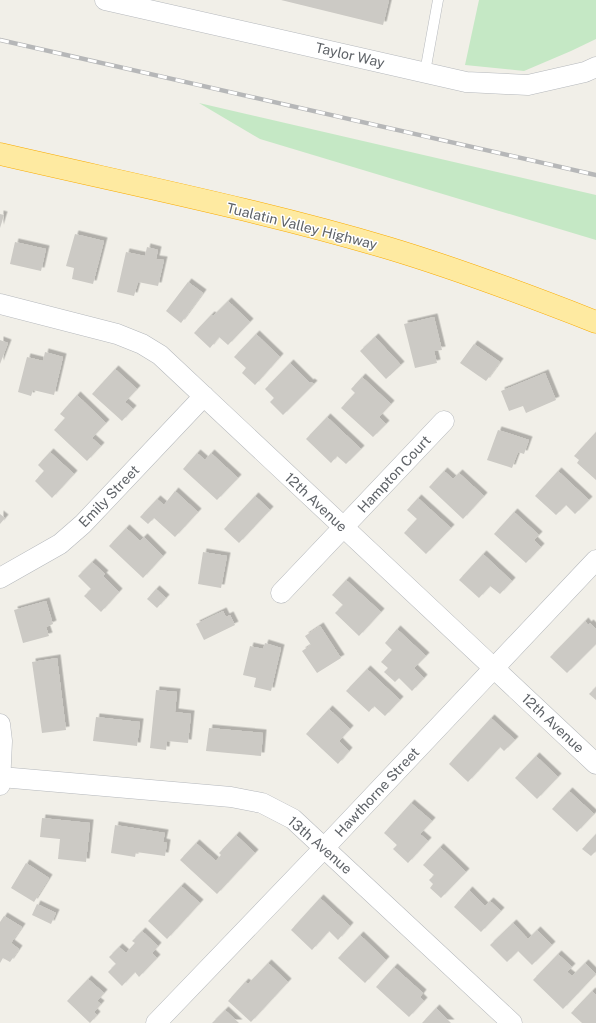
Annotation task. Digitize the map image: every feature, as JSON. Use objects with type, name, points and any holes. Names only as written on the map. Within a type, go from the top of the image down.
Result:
[{"type":"highway","name":"Tualatin Valley Highway","points":[[0,154],[293,222],[388,248],[502,286],[596,322]]},
{"type":"street","name":"Taylor Way","points":[[105,0],[133,3],[466,82],[528,85],[585,72],[596,67]]},
{"type":"street","name":"12th Avenue","points":[[0,304],[117,334],[142,344],[160,355],[596,764]]},
{"type":"street","name":"Emily Street","points":[[0,578],[60,544],[83,524],[204,396]]},
{"type":"street","name":"Hampton Court","points":[[281,593],[444,421]]},
{"type":"street","name":"Hawthorne Street","points":[[156,1023],[325,847],[596,560]]},
{"type":"street","points":[[0,724],[2,741],[1,781]]},
{"type":"street","name":"13th Avenue","points":[[1,781],[231,797],[262,803],[293,818],[512,1023]]},
{"type":"lane","points":[[425,72],[438,0]]},
{"type":"green space","points":[[479,0],[596,0],[596,39],[524,71],[465,65]]},
{"type":"green space","points":[[199,103],[596,195],[596,240],[260,139]]},
{"type":"building","points":[[281,0],[389,0],[383,25]]},
{"type":"building","points":[[0,214],[4,215],[0,228]]},
{"type":"building","points":[[75,234],[104,241],[93,284],[72,279],[74,268],[66,266]]},
{"type":"building","points":[[15,242],[46,249],[41,271],[10,264]]},
{"type":"building","points":[[147,247],[158,250],[156,259],[164,260],[158,286],[138,282],[134,296],[117,292],[126,252],[145,256]]},
{"type":"building","points":[[188,282],[203,293],[181,323],[166,311]]},
{"type":"building","points":[[228,301],[250,322],[228,345],[219,337],[210,348],[194,333],[211,315],[213,316]]},
{"type":"building","points":[[434,317],[442,350],[434,351],[437,363],[415,368],[404,324]]},
{"type":"building","points":[[256,334],[280,357],[255,385],[242,373],[246,368],[234,357]]},
{"type":"building","points":[[375,337],[401,365],[386,379],[360,351]]},
{"type":"building","points":[[0,340],[8,343],[0,364]]},
{"type":"building","points":[[474,344],[500,362],[486,381],[460,363]]},
{"type":"building","points":[[45,352],[63,357],[54,395],[33,390],[31,396],[18,392],[27,357],[43,361]]},
{"type":"building","points":[[290,363],[310,383],[311,382],[314,384],[283,415],[270,402],[274,398],[265,389]]},
{"type":"building","points":[[115,369],[137,389],[125,402],[133,409],[122,421],[92,394]]},
{"type":"building","points":[[545,373],[556,400],[526,413],[523,406],[509,411],[501,391]]},
{"type":"building","points":[[362,377],[391,404],[379,417],[386,424],[373,437],[341,408],[355,393],[351,389]]},
{"type":"building","points":[[77,395],[106,423],[92,438],[101,446],[87,461],[54,430],[65,418],[60,414]]},
{"type":"building","points":[[327,417],[361,449],[346,464],[337,456],[331,463],[306,439]]},
{"type":"building","points":[[498,430],[529,440],[524,454],[518,452],[512,468],[487,460]]},
{"type":"building","points":[[596,432],[596,480],[577,463],[579,460],[574,456]]},
{"type":"building","points":[[50,452],[74,474],[52,498],[35,481],[44,471],[38,465]]},
{"type":"building","points":[[197,453],[205,460],[211,453],[238,478],[217,500],[183,469]]},
{"type":"building","points":[[444,471],[453,479],[459,473],[484,496],[463,519],[429,487]]},
{"type":"building","points":[[558,471],[589,500],[575,514],[566,505],[556,515],[535,496]]},
{"type":"building","points":[[175,491],[198,512],[175,537],[154,518],[148,524],[140,517],[157,499],[164,505]]},
{"type":"building","points":[[255,496],[270,510],[239,543],[224,529]]},
{"type":"building","points":[[418,498],[451,528],[426,554],[404,533],[417,519],[407,510]]},
{"type":"building","points":[[514,512],[539,535],[534,540],[541,547],[526,563],[494,534]]},
{"type":"building","points":[[0,514],[5,518],[0,524]]},
{"type":"building","points":[[126,528],[140,541],[144,537],[163,556],[143,578],[109,546]]},
{"type":"building","points":[[203,552],[227,556],[221,588],[198,584]]},
{"type":"building","points":[[483,554],[512,581],[500,594],[490,586],[479,598],[459,580]]},
{"type":"building","points":[[92,562],[105,574],[103,576],[119,592],[101,612],[84,596],[91,589],[78,576]]},
{"type":"building","points":[[346,580],[381,612],[359,636],[335,613],[343,605],[332,595]]},
{"type":"building","points":[[156,589],[166,598],[157,608],[147,599]]},
{"type":"building","points":[[46,601],[53,624],[46,627],[49,636],[23,643],[14,610]]},
{"type":"building","points":[[223,611],[226,617],[230,615],[235,625],[204,640],[196,624]]},
{"type":"building","points":[[585,621],[588,625],[590,623],[596,629],[596,644],[567,673],[550,657]]},
{"type":"building","points":[[320,626],[341,658],[317,673],[302,651],[311,645],[305,636]]},
{"type":"building","points":[[397,629],[426,656],[414,668],[424,678],[412,691],[399,678],[395,682],[384,672],[388,668],[381,662],[392,650],[385,643]]},
{"type":"building","points":[[265,643],[281,648],[271,691],[254,687],[256,678],[243,675],[250,646],[263,649]]},
{"type":"building","points":[[57,658],[66,730],[42,733],[32,662]]},
{"type":"building","points":[[367,669],[400,700],[385,716],[374,706],[369,712],[346,691]]},
{"type":"building","points":[[596,687],[596,700],[589,694]]},
{"type":"building","points":[[156,690],[177,692],[175,712],[191,714],[188,743],[167,741],[166,750],[150,748]]},
{"type":"building","points":[[329,709],[350,729],[339,741],[349,751],[338,764],[306,734]]},
{"type":"building","points":[[96,717],[140,722],[137,746],[93,741]]},
{"type":"building","points":[[491,718],[515,740],[504,751],[500,747],[468,782],[449,764]]},
{"type":"building","points":[[209,728],[263,733],[261,756],[206,751]]},
{"type":"building","points":[[536,756],[558,777],[537,799],[515,778]]},
{"type":"building","points":[[569,791],[594,814],[577,832],[552,809]]},
{"type":"building","points":[[411,803],[432,821],[420,834],[428,841],[408,863],[393,849],[397,845],[384,833]]},
{"type":"building","points":[[42,818],[90,823],[86,862],[58,859],[60,839],[40,837]]},
{"type":"building","points":[[115,825],[165,833],[163,842],[167,843],[165,856],[136,852],[135,857],[111,853]]},
{"type":"building","points":[[596,834],[596,851],[591,856],[582,849]]},
{"type":"building","points":[[236,835],[255,853],[217,894],[180,860],[196,843],[216,861],[221,855],[219,853]]},
{"type":"building","points":[[440,847],[466,872],[441,898],[430,888],[433,884],[429,880],[434,875],[423,865]]},
{"type":"building","points":[[26,863],[49,878],[34,902],[11,888]]},
{"type":"building","points":[[181,886],[200,903],[167,939],[148,921]]},
{"type":"building","points":[[469,890],[485,906],[490,901],[501,911],[481,932],[454,907]]},
{"type":"building","points":[[320,898],[350,926],[338,940],[329,931],[312,950],[291,930]]},
{"type":"building","points":[[37,904],[56,913],[51,924],[32,915]]},
{"type":"building","points":[[4,916],[22,927],[11,943],[19,949],[10,962],[3,958],[0,963],[0,922]]},
{"type":"building","points":[[513,923],[528,939],[537,930],[552,945],[532,965],[518,951],[507,962],[490,945]]},
{"type":"building","points":[[142,931],[158,946],[152,953],[157,958],[139,977],[135,972],[122,986],[108,972],[116,964],[109,957],[119,947],[126,953],[135,943],[132,941]]},
{"type":"building","points":[[360,935],[386,960],[365,983],[338,958]]},
{"type":"building","points":[[558,954],[572,967],[567,972],[572,976],[585,963],[596,974],[563,1009],[533,980]]},
{"type":"building","points":[[268,963],[288,982],[251,1022],[228,1001],[245,982],[248,984]]},
{"type":"building","points":[[394,967],[423,993],[420,997],[424,1001],[409,1017],[376,987]]},
{"type":"building","points":[[88,979],[104,993],[97,1001],[101,1004],[94,1012],[97,1015],[90,1023],[67,1001]]},
{"type":"building","points":[[592,991],[596,995],[596,1023],[582,1023],[571,1013]]},
{"type":"building","points":[[436,1008],[451,1023],[422,1023]]},
{"type":"building","points":[[225,1010],[239,1023],[212,1023]]},
{"type":"railway","points":[[0,40],[596,175]]}]
